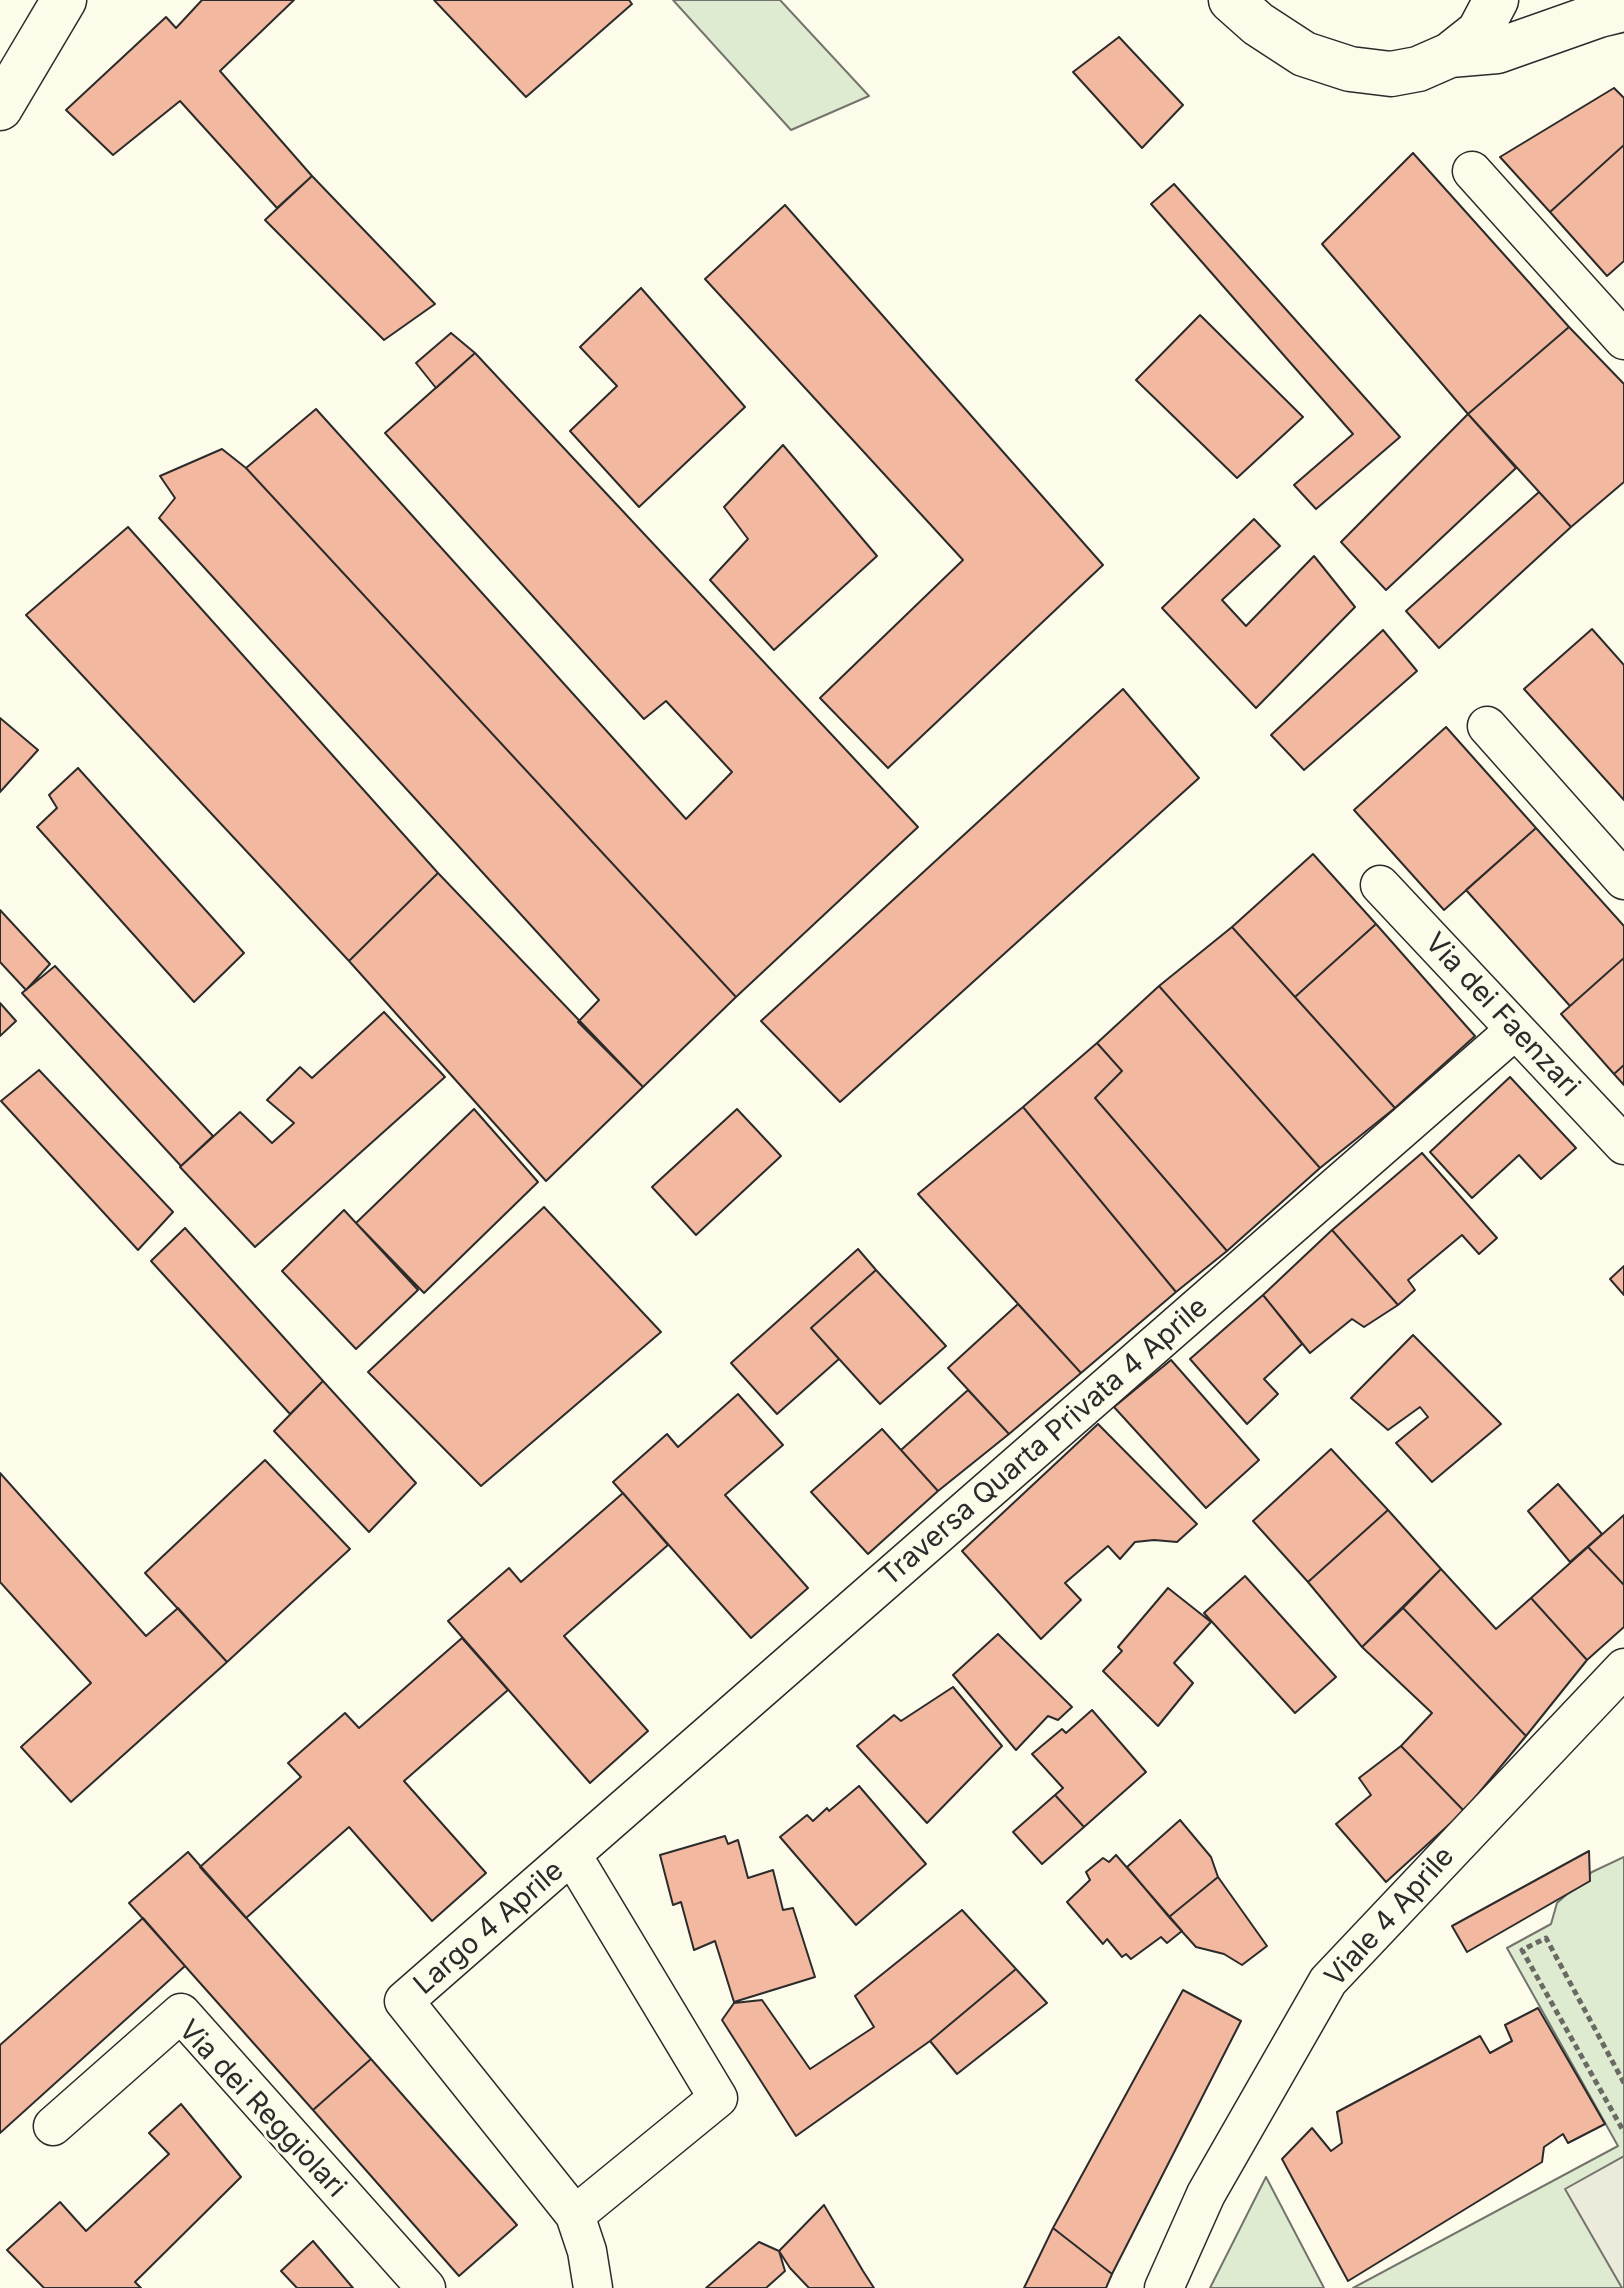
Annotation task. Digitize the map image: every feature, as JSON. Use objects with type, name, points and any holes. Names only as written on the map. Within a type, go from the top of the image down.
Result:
[{"type":"main road","points":[[0,108],[64,0]]},
{"type":"main road","points":[[1231,0],[1258,24],[1304,54],[1350,69],[1391,74],[1418,69],[1450,55],[1479,32],[1496,0]]},
{"type":"main road","points":[[1450,55],[1497,51],[1624,9]]},
{"type":"street","points":[[1472,171],[1624,340]]},
{"type":"street","points":[[1487,726],[1624,880]]},
{"type":"street","name":"Via dei Faenzari","points":[[1380,885],[1624,1145]]},
{"type":"street","name":"Traversa Quarta Privata 4 Aprile","points":[[572,1855],[1515,1030]]},
{"type":"street","name":"Viale 4 Aprile","points":[[1164,2288],[1206,2194],[1328,1981],[1624,1668]]},
{"type":"street","name":"Largo 4 Aprile","points":[[575,2215],[718,2098],[572,1855],[404,2001],[575,2215],[587,2251],[593,2288]]},
{"type":"street","name":"Via dei Reggiolari","points":[[53,2126],[181,2013],[426,2288]]},
{"type":"path","points":[[1624,2083],[1546,1938],[1522,1950],[1624,2132]]},
{"type":"green space","points":[[673,0],[780,0],[869,96],[791,130]]},
{"type":"green space","points":[[1624,1857],[1624,2288],[1353,2288],[1618,2146],[1507,1948],[1551,1924],[1557,1903],[1592,1872]]},
{"type":"green space","points":[[1266,2177],[1324,2288],[1210,2288]]},
{"type":"shaded area","points":[[1624,2156],[1624,2288],[1622,2288],[1565,2189]]},
{"type":"building","points":[[202,0],[294,0],[220,71],[312,176],[277,208],[180,101],[113,155],[66,110],[166,17],[176,28]]},
{"type":"building","points":[[434,0],[629,0],[632,4],[526,97]]},
{"type":"building","points":[[1119,37],[1183,105],[1142,148],[1073,72]]},
{"type":"building","points":[[1614,88],[1624,98],[1624,145],[1550,212],[1500,157]]},
{"type":"building","points":[[1624,145],[1624,261],[1607,276],[1550,212]]},
{"type":"building","points":[[1413,153],[1569,327],[1468,414],[1322,244]]},
{"type":"building","points":[[312,176],[435,304],[384,340],[265,220]]},
{"type":"building","points":[[1174,184],[1400,437],[1316,509],[1294,485],[1353,434],[1151,204]]},
{"type":"building","points":[[785,205],[1103,565],[888,768],[820,698],[963,560],[705,279]]},
{"type":"building","points":[[641,288],[745,407],[639,507],[570,431],[617,386],[580,347]]},
{"type":"building","points":[[1200,315],[1303,417],[1237,478],[1136,380]]},
{"type":"building","points":[[1569,327],[1624,384],[1624,482],[1571,527],[1468,414]]},
{"type":"building","points":[[451,333],[475,353],[436,388],[416,363]]},
{"type":"building","points":[[475,353],[918,827],[736,997],[246,468],[316,409],[686,819],[732,772],[666,701],[644,719],[385,433]]},
{"type":"building","points":[[1468,414],[1516,468],[1386,590],[1341,542]]},
{"type":"building","points":[[783,445],[877,556],[774,650],[710,580],[748,539],[724,507]]},
{"type":"building","points":[[222,449],[246,468],[736,997],[643,1087],[578,1022],[599,1000],[159,518],[175,498],[160,476]]},
{"type":"building","points":[[1539,492],[1571,527],[1439,648],[1406,611]]},
{"type":"building","points":[[1254,519],[1280,546],[1222,600],[1246,626],[1314,556],[1355,607],[1256,708],[1162,608]]},
{"type":"building","points":[[128,527],[438,873],[349,961],[26,615]]},
{"type":"building","points":[[1592,629],[1624,665],[1624,800],[1524,689]]},
{"type":"building","points":[[1383,630],[1417,671],[1304,770],[1271,735]]},
{"type":"building","points":[[1123,689],[1199,778],[840,1102],[761,1021]]},
{"type":"building","points":[[0,718],[38,750],[0,792]]},
{"type":"building","points":[[1446,727],[1536,828],[1444,910],[1354,810]]},
{"type":"building","points":[[78,768],[244,953],[194,1002],[37,827],[57,808],[49,795]]},
{"type":"building","points":[[1536,828],[1624,926],[1624,958],[1570,1006],[1466,890]]},
{"type":"building","points":[[1313,854],[1376,924],[1295,997],[1232,927]]},
{"type":"building","points":[[438,873],[643,1087],[546,1181],[349,961]]},
{"type":"building","points":[[0,910],[50,964],[26,990],[0,962]]},
{"type":"building","points":[[1376,924],[1475,1036],[1395,1108],[1295,997]]},
{"type":"building","points":[[1232,927],[1395,1108],[1320,1168],[1159,986]]},
{"type":"building","points":[[1624,958],[1624,1065],[1614,1074],[1561,1014]]},
{"type":"building","points":[[55,966],[213,1136],[181,1166],[22,993]]},
{"type":"building","points":[[1159,986],[1320,1168],[1227,1251],[1095,1098],[1122,1071],[1097,1043]]},
{"type":"building","points":[[0,1003],[16,1021],[0,1036]]},
{"type":"building","points":[[384,1012],[445,1077],[255,1247],[180,1167],[240,1112],[272,1143],[294,1123],[267,1100],[300,1067],[312,1078]]},
{"type":"building","points":[[1097,1043],[1122,1071],[1095,1098],[1227,1251],[1176,1292],[1023,1107]]},
{"type":"building","points":[[1624,1065],[1624,1085],[1614,1074]]},
{"type":"building","points":[[39,1070],[173,1212],[138,1250],[1,1101]]},
{"type":"building","points":[[1510,1077],[1576,1148],[1541,1179],[1519,1155],[1472,1198],[1430,1152]]},
{"type":"building","points":[[1023,1107],[1176,1292],[1081,1373],[918,1194]]},
{"type":"building","points":[[474,1109],[538,1182],[424,1293],[356,1223]]},
{"type":"building","points":[[737,1109],[781,1156],[696,1235],[652,1187]]},
{"type":"building","points":[[1422,1153],[1497,1238],[1479,1254],[1462,1235],[1408,1280],[1415,1290],[1398,1305],[1332,1230]]},
{"type":"building","points":[[544,1207],[661,1332],[481,1486],[368,1372]]},
{"type":"building","points":[[344,1210],[418,1290],[356,1349],[282,1271]]},
{"type":"building","points":[[185,1228],[323,1381],[290,1414],[151,1261]]},
{"type":"building","points":[[1332,1230],[1398,1305],[1364,1327],[1352,1319],[1310,1353],[1263,1295]]},
{"type":"building","points":[[858,1249],[876,1270],[811,1328],[839,1359],[777,1414],[731,1363]]},
{"type":"building","points":[[1624,1266],[1624,1295],[1610,1279]]},
{"type":"building","points":[[876,1270],[946,1346],[880,1404],[811,1328]]},
{"type":"building","points":[[1263,1295],[1302,1344],[1264,1379],[1278,1394],[1247,1424],[1190,1359]]},
{"type":"building","points":[[1018,1304],[1081,1373],[1009,1434],[948,1368]]},
{"type":"building","points":[[1413,1335],[1501,1424],[1432,1482],[1396,1443],[1428,1417],[1420,1407],[1388,1430],[1351,1398]]},
{"type":"building","points":[[1171,1360],[1259,1460],[1206,1508],[1114,1407]]},
{"type":"building","points":[[323,1381],[416,1483],[369,1532],[274,1431]]},
{"type":"building","points":[[968,1390],[1009,1434],[938,1491],[901,1450]]},
{"type":"building","points":[[738,1394],[783,1445],[725,1495],[808,1588],[751,1638],[613,1482],[667,1434],[678,1447]]},
{"type":"building","points":[[1098,1424],[1197,1524],[1177,1542],[1135,1542],[1120,1559],[1108,1546],[1065,1583],[1081,1600],[1041,1639],[962,1551]]},
{"type":"building","points":[[882,1429],[938,1491],[868,1554],[811,1492]]},
{"type":"building","points":[[1331,1449],[1388,1510],[1308,1582],[1253,1521]]},
{"type":"building","points":[[265,1460],[350,1549],[227,1662],[145,1573]]},
{"type":"building","points":[[0,1473],[146,1636],[178,1608],[227,1662],[71,1802],[21,1747],[91,1683],[0,1582]]},
{"type":"building","points":[[1558,1484],[1602,1534],[1570,1562],[1528,1511]]},
{"type":"building","points":[[623,1493],[668,1545],[564,1636],[648,1731],[590,1783],[448,1621],[509,1568],[521,1582]]},
{"type":"building","points":[[1388,1510],[1441,1569],[1362,1647],[1308,1582]]},
{"type":"building","points":[[1624,1515],[1624,1585],[1588,1547]]},
{"type":"building","points":[[1588,1547],[1624,1585],[1624,1627],[1587,1660],[1531,1598]]},
{"type":"building","points":[[1441,1569],[1496,1629],[1531,1598],[1587,1660],[1526,1736],[1403,1608]]},
{"type":"building","points":[[1245,1576],[1336,1677],[1295,1713],[1204,1613]]},
{"type":"building","points":[[1168,1588],[1211,1622],[1174,1663],[1193,1683],[1158,1726],[1103,1671],[1122,1651],[1118,1647]]},
{"type":"building","points":[[1403,1608],[1526,1736],[1464,1811],[1401,1746],[1432,1713],[1362,1647]]},
{"type":"building","points":[[998,1634],[1072,1707],[1058,1720],[1048,1716],[1016,1750],[953,1675]]},
{"type":"building","points":[[462,1638],[508,1690],[404,1781],[486,1873],[432,1921],[349,1827],[246,1918],[200,1867],[301,1777],[288,1763],[345,1713],[359,1728]]},
{"type":"building","points":[[953,1687],[1002,1746],[927,1823],[857,1746],[894,1715],[901,1721]]},
{"type":"building","points":[[1092,1710],[1146,1772],[1084,1827],[1055,1795],[1063,1788],[1032,1754],[1062,1729],[1066,1733]]},
{"type":"building","points":[[1401,1746],[1464,1811],[1386,1882],[1336,1824],[1371,1795],[1359,1778]]},
{"type":"building","points":[[859,1786],[926,1864],[856,1925],[780,1837],[807,1815],[813,1821],[827,1808],[829,1811]]},
{"type":"building","points":[[1055,1795],[1084,1827],[1042,1864],[1013,1832]]},
{"type":"building","points":[[1180,1820],[1211,1857],[1218,1877],[1169,1917],[1127,1867]]},
{"type":"building","points":[[725,1836],[728,1844],[738,1840],[748,1878],[773,1870],[783,1910],[793,1908],[815,1977],[734,2002],[715,1941],[694,1950],[681,1902],[673,1905],[660,1855]]},
{"type":"building","points":[[1589,1851],[1590,1881],[1467,1952],[1452,1926]]},
{"type":"building","points":[[188,1852],[371,2059],[313,2110],[129,1903]]},
{"type":"building","points":[[1116,1855],[1182,1931],[1167,1943],[1161,1937],[1131,1959],[1126,1954],[1122,1957],[1107,1939],[1103,1944],[1067,1902],[1090,1880],[1086,1872],[1103,1858],[1109,1862]]},
{"type":"building","points":[[1218,1877],[1267,1946],[1242,1965],[1224,1954],[1196,1947],[1169,1917]]},
{"type":"building","points":[[962,1910],[1016,1969],[930,2041],[796,2136],[722,2020],[734,2003],[762,2000],[810,2069],[874,2027],[855,1996]]},
{"type":"building","points":[[143,1918],[185,1966],[0,2133],[0,2045]]},
{"type":"building","points":[[1016,1969],[1047,2003],[957,2074],[930,2041]]},
{"type":"building","points":[[1183,1990],[1241,2021],[1112,2274],[1053,2228]]},
{"type":"building","points":[[1538,2008],[1605,2124],[1568,2143],[1563,2134],[1544,2147],[1542,2162],[1348,2281],[1282,2159],[1312,2128],[1331,2151],[1342,2143],[1337,2112],[1480,2036],[1490,2053],[1512,2041],[1505,2025]]},
{"type":"building","points":[[371,2059],[517,2225],[459,2276],[313,2110]]},
{"type":"building","points":[[181,2104],[241,2177],[135,2282],[141,2288],[44,2288],[7,2250],[60,2202],[86,2231],[169,2154],[149,2133]]},
{"type":"building","points":[[824,2205],[874,2288],[809,2288],[779,2251]]},
{"type":"building","points":[[1053,2228],[1112,2274],[1106,2288],[1024,2288]]},
{"type":"building","points":[[313,2241],[353,2288],[297,2288],[281,2271]]},
{"type":"building","points":[[759,2242],[779,2251],[785,2271],[766,2288],[706,2288]]}]
